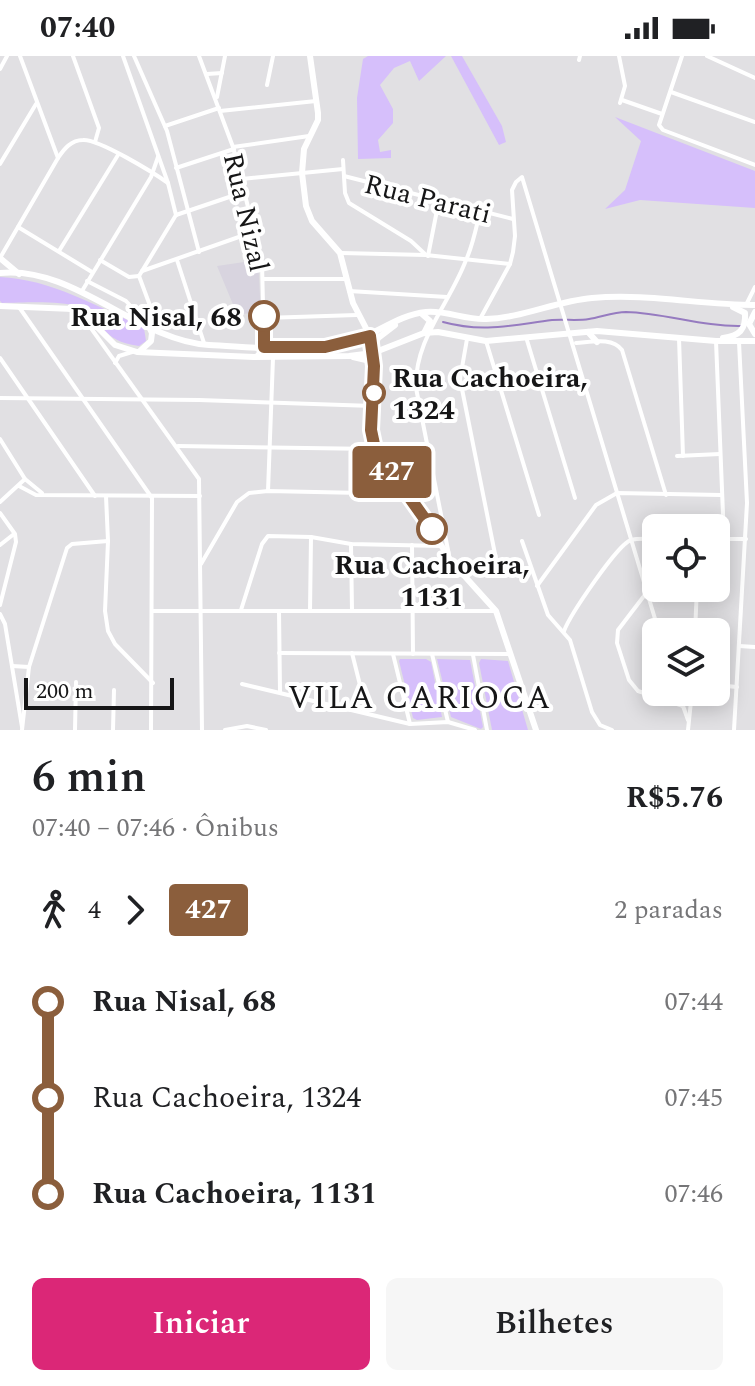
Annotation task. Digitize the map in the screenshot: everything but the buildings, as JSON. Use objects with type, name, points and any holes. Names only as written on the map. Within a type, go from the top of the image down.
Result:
[{"type":"main road","points":[[310,56],[318,120],[304,149],[302,173],[308,214],[340,253],[357,315],[370,336],[374,366],[371,430],[375,449],[409,494],[459,572],[490,601],[496,611],[536,730]]},
{"type":"main road","points":[[0,258],[19,274]]},
{"type":"main road","points":[[0,273],[54,282],[180,340],[205,345],[325,347],[370,336],[417,313],[440,312],[480,319],[498,318],[594,298],[644,296],[755,305]]},
{"type":"main road","points":[[713,340],[734,337],[744,328],[743,311],[724,304]]},
{"type":"main road","points":[[2,306],[66,308],[80,312],[115,345],[134,352],[273,358],[349,356],[373,353],[429,328],[486,341],[568,329],[755,341]]},
{"type":"main road","points":[[755,312],[749,324],[755,334]]},
{"type":"main road","points":[[417,313],[427,317],[429,328]]},
{"type":"main road","points":[[373,353],[378,338],[407,316]]},
{"type":"main road","points":[[134,352],[146,348],[154,326]]},
{"type":"main road","points":[[585,332],[597,342]]},
{"type":"main road","points":[[349,356],[366,360],[374,366]]},
{"type":"street","points":[[0,69],[7,56]]},
{"type":"street","points":[[73,56],[97,123],[99,133],[95,142]]},
{"type":"street","points":[[123,56],[168,183],[176,215]]},
{"type":"street","points":[[134,56],[165,126],[199,252]]},
{"type":"street","name":"Rua Nizal","points":[[199,56],[233,148],[254,232],[263,279],[264,347]]},
{"type":"street","points":[[216,99],[225,56]]},
{"type":"street","points":[[267,85],[273,56]]},
{"type":"street","points":[[619,56],[625,86],[621,102],[662,114]]},
{"type":"street","points":[[682,56],[658,123],[661,128],[754,165]]},
{"type":"street","points":[[707,56],[755,78]]},
{"type":"street","points":[[19,58],[58,158]]},
{"type":"street","points":[[207,74],[222,73]]},
{"type":"street","points":[[670,92],[755,122]]},
{"type":"street","points":[[165,126],[220,110],[316,101]]},
{"type":"street","points":[[0,164],[37,103]]},
{"type":"street","points":[[176,168],[233,148],[309,136]]},
{"type":"street","points":[[0,258],[58,158],[65,148],[78,140],[95,142],[168,183]]},
{"type":"street","points":[[59,251],[118,155]]},
{"type":"street","points":[[81,293],[153,172],[158,156]]},
{"type":"street","points":[[343,160],[349,203],[416,244],[427,256]]},
{"type":"street","points":[[242,179],[343,169]]},
{"type":"street","name":"Rua Parati","points":[[344,176],[513,219]]},
{"type":"street","points":[[480,319],[510,264],[515,244],[512,190],[522,177],[547,251],[560,304],[642,574]]},
{"type":"street","points":[[154,326],[141,273],[176,215],[244,192]]},
{"type":"street","points":[[427,256],[439,200]]},
{"type":"street","points":[[451,561],[416,388],[420,353],[429,328],[466,261],[480,212]]},
{"type":"street","points":[[18,227],[92,272]]},
{"type":"street","points":[[100,260],[129,277],[254,232]]},
{"type":"street","points":[[340,253],[427,256],[510,264]]},
{"type":"street","points":[[176,260],[205,345]]},
{"type":"street","points":[[263,279],[346,279]]},
{"type":"street","points":[[87,281],[126,301],[154,326]]},
{"type":"street","points":[[746,305],[755,287]]},
{"type":"street","points":[[349,291],[447,297]]},
{"type":"street","points":[[19,307],[151,495],[151,730]]},
{"type":"street","points":[[29,320],[33,307]]},
{"type":"street","points":[[80,312],[199,479],[202,730]]},
{"type":"street","points":[[264,318],[357,315]]},
{"type":"street","points":[[180,340],[195,337],[200,331]]},
{"type":"street","points":[[575,354],[576,343],[585,332]]},
{"type":"street","points":[[526,337],[575,498]]},
{"type":"street","points":[[679,338],[683,456]]},
{"type":"street","points":[[459,572],[496,560],[460,379],[467,339]]},
{"type":"street","points":[[713,340],[722,514]]},
{"type":"street","points":[[486,341],[539,515]]},
{"type":"street","points":[[734,730],[746,539],[746,461],[739,342]]},
{"type":"street","points":[[576,343],[615,343],[622,350],[666,495]]},
{"type":"street","points":[[254,357],[264,347]]},
{"type":"street","points":[[115,363],[119,356],[134,352]]},
{"type":"street","points":[[0,358],[95,496]]},
{"type":"street","points":[[268,491],[273,358]]},
{"type":"street","points":[[0,398],[374,406]]},
{"type":"street","points":[[0,439],[25,479],[45,494]]},
{"type":"street","points":[[177,446],[375,449]]},
{"type":"street","points":[[677,456],[720,454]]},
{"type":"street","points":[[0,502],[25,479]]},
{"type":"street","points":[[19,486],[32,494],[200,496]]},
{"type":"street","points":[[200,566],[237,502],[249,493],[409,494]]},
{"type":"street","points":[[537,586],[596,505],[617,493],[721,495]]},
{"type":"street","points":[[106,496],[105,611],[108,631],[115,644],[153,683]]},
{"type":"street","points":[[0,513],[15,534],[16,551],[0,605]]},
{"type":"street","points":[[428,522],[438,523],[442,518]]},
{"type":"street","points":[[0,545],[15,534]]},
{"type":"street","points":[[241,610],[265,539],[274,535],[351,544],[442,546]]},
{"type":"street","points":[[310,611],[311,537]]},
{"type":"street","points":[[730,539],[746,539]]},
{"type":"street","points":[[564,631],[571,615],[620,548],[631,540],[642,540]]},
{"type":"street","points":[[22,730],[29,667],[67,548],[72,544],[108,541]]},
{"type":"street","points":[[522,541],[548,615],[570,640],[592,712],[600,725],[612,730]]},
{"type":"street","points":[[351,544],[352,611]]},
{"type":"street","points":[[412,545],[413,654]]},
{"type":"street","points":[[642,599],[618,630],[617,643],[629,680],[635,689],[687,713]]},
{"type":"street","points":[[153,611],[496,611]]},
{"type":"street","points":[[279,611],[280,692]]},
{"type":"street","points":[[0,614],[5,624],[22,730]]},
{"type":"street","points":[[739,646],[755,647]]},
{"type":"street","points":[[279,653],[512,654]]},
{"type":"street","points":[[352,653],[367,713]]},
{"type":"street","points":[[393,654],[410,724]]},
{"type":"street","points":[[432,654],[448,722]]},
{"type":"street","points":[[473,655],[487,730]]},
{"type":"street","points":[[12,666],[29,667]]},
{"type":"street","points":[[75,730],[76,682]]},
{"type":"street","points":[[242,684],[410,724],[448,722],[475,730]]},
{"type":"street","points":[[730,686],[737,687]]},
{"type":"street","points":[[113,730],[114,690]]},
{"type":"street","points":[[684,706],[687,713]]},
{"type":"street","points":[[688,730],[689,706]]},
{"type":"street","points":[[225,730],[247,726],[266,730]]},
{"type":"shaded area","points":[[368,56],[446,56],[419,81],[410,61],[394,68],[380,85],[393,109],[393,123],[378,140],[380,152],[391,150],[391,158],[358,159],[357,98],[363,59]]},
{"type":"shaded area","points":[[451,56],[462,56],[502,126],[506,142],[499,145]]},
{"type":"shaded area","points":[[615,117],[755,171],[755,208],[640,200],[605,209],[625,190],[641,141]]},
{"type":"shaded area","points":[[258,260],[261,313],[237,314],[217,266]]},
{"type":"shaded area","points":[[0,277],[56,288],[92,303],[144,328],[146,341],[139,346],[116,339],[78,307],[61,303],[2,303]]},
{"type":"shaded area","points":[[400,659],[426,659],[431,662],[442,717],[413,718]]},
{"type":"shaded area","points":[[437,659],[470,660],[481,729],[451,717]]},
{"type":"shaded area","points":[[481,659],[508,661],[528,730],[492,730],[479,663]]},
{"type":"waterway","points":[[443,322],[471,327],[498,327],[552,320],[584,320],[626,312],[742,326]]},
{"type":"bus line","name":"427","points":[[264,316],[264,347],[325,347],[370,336],[375,390],[371,430],[375,449],[432,529]]},
{"type":"place","name":"Rua Nisal, 68","points":[[264,316]]},
{"type":"place","name":"Rua Cachoeira, 1324","points":[[374,393]]},
{"type":"place","name":"Rua Cachoeira, 1131","points":[[432,529]]},
{"type":"district","name":"VILA CARIOCA","points":[[420,697]]}]
